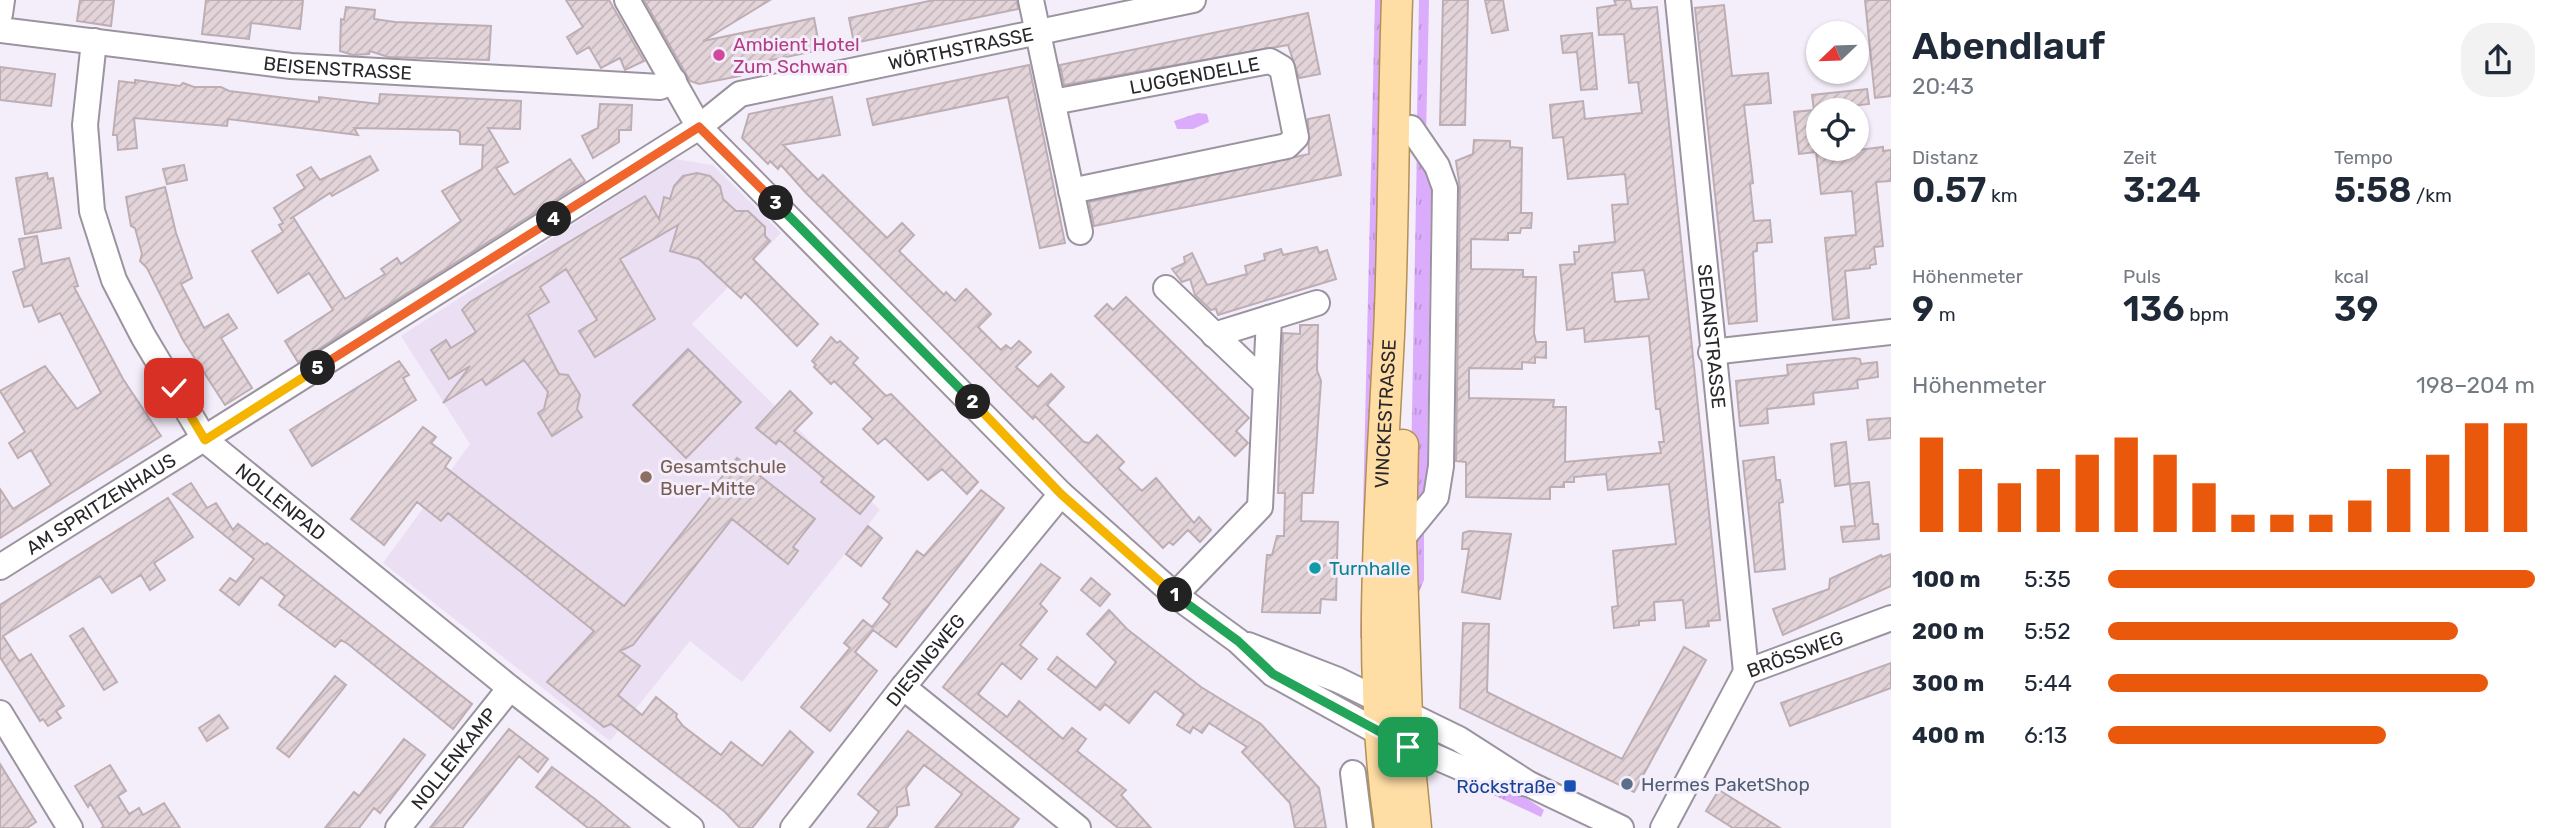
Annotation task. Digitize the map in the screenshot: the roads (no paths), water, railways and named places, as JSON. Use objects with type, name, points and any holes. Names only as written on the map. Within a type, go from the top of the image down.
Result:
[{"type":"main road","name":"VINCKESTRASSE","points":[[1390,828],[1378,732],[1376,654],[1391,297],[1397,0]]},
{"type":"main road","name":"VINCKESTRASSE","points":[[1415,0],[1401,540],[1408,747],[1416,828]]},
{"type":"street","points":[[0,14],[2,0]]},
{"type":"street","points":[[627,0],[658,52],[667,84],[699,127],[1061,494],[1175,595],[1238,641],[1273,674],[1378,732],[1408,747],[1489,778],[1529,784]]},
{"type":"street","points":[[1031,0],[1080,232]]},
{"type":"street","name":"WÖRTHSTRASSE","points":[[699,127],[740,94],[1193,0]]},
{"type":"street","name":"SEDANSTRASSE","points":[[1678,0],[1711,352],[1746,672]]},
{"type":"street","name":"BEISENSTRASSE","points":[[0,30],[292,66],[667,84]]},
{"type":"street","name":"NOLLENPAD","points":[[94,41],[86,125],[92,211],[114,280],[142,336],[205,440],[510,688],[691,828]]},
{"type":"street","name":"LUGGENDELLE","points":[[1053,102],[1270,61],[1282,68],[1289,100],[1296,137],[1287,146],[1071,191]]},
{"type":"street","name":"AM SPRITZENHAUS","points":[[0,567],[699,127]]},
{"type":"street","points":[[1166,288],[1265,383]]},
{"type":"street","points":[[1214,335],[1317,303]]},
{"type":"street","points":[[1175,595],[1261,507],[1269,318]]},
{"type":"street","points":[[1711,352],[1891,332]]},
{"type":"street","name":"DIESINGWEG","points":[[793,828],[903,687],[1061,494]]},
{"type":"street","name":"BRÖSSWEG","points":[[1663,828],[1746,672],[1891,618]]},
{"type":"street","points":[[1238,641],[1338,680],[1480,751],[1529,784],[1621,828]]},
{"type":"street","points":[[903,687],[1078,828]]},
{"type":"street","name":"NOLLENKAMP","points":[[398,828],[510,688]]},
{"type":"street","points":[[0,713],[70,828]]},
{"type":"street","points":[[1353,773],[1360,828]]},
{"type":"place","name":"Ambient Hotel Zum Schwan","points":[[719,55]]},
{"type":"place","name":"Gesamtschule Buer-Mitte","points":[[646,477]]},
{"type":"place","name":"Turnhalle","points":[[1315,568]]},
{"type":"place","name":"Hermes PaketShop","points":[[1627,784]]},
{"type":"place","name":"Röckstraße","points":[[1570,786]]}]
